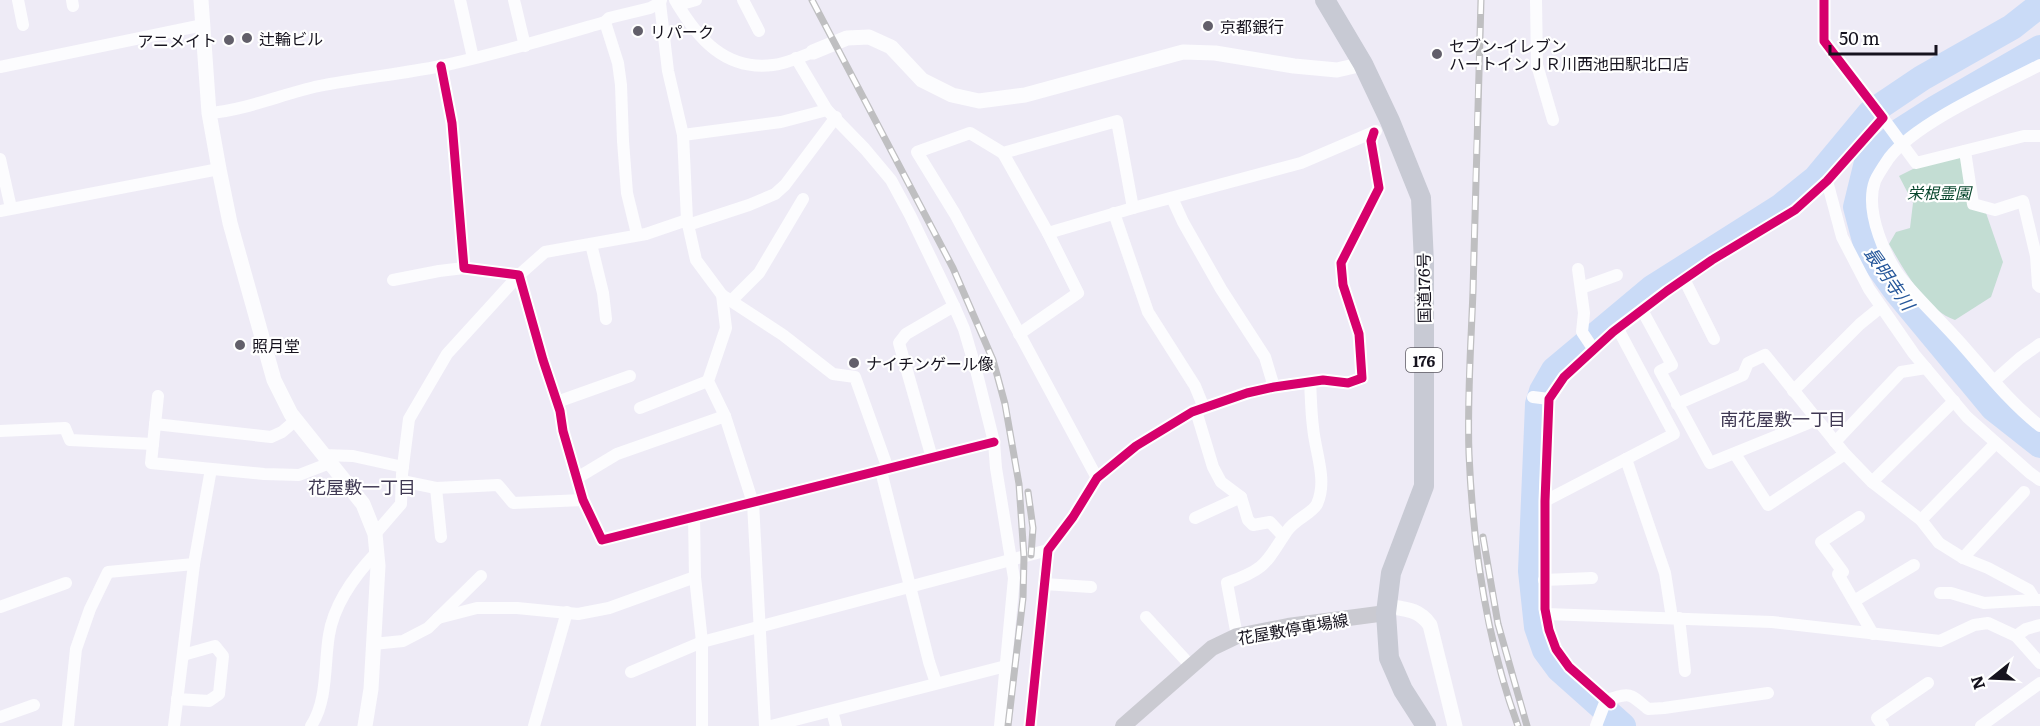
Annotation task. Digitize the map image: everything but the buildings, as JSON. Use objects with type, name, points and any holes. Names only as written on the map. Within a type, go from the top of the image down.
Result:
[{"type":"highway","name":"国道176号","points":[[1325,0],[1363,64],[1390,121],[1421,198],[1424,263],[1424,486],[1391,573],[1386,610],[1389,658],[1403,690],[1426,726]]},
{"type":"main road","name":"花屋敷停車場線","points":[[1123,726],[1212,648],[1237,636],[1386,610]]},
{"type":"street","points":[[18,0],[23,25]]},
{"type":"street","points":[[201,0],[209,113],[219,169],[230,223],[274,380],[291,414],[363,504],[375,534],[378,566],[371,689],[365,726]]},
{"type":"street","points":[[460,0],[473,58]]},
{"type":"street","points":[[514,0],[525,46]]},
{"type":"street","points":[[696,0],[677,3],[702,39],[721,55],[747,65],[773,65],[847,38],[869,37],[891,47],[922,80],[952,95],[979,101],[1025,95],[1183,52],[1215,53],[1294,66],[1337,70],[1363,64]]},
{"type":"street","points":[[743,0],[759,31]]},
{"type":"street","points":[[1536,0],[1537,65],[1553,120]]},
{"type":"street","points":[[1824,0],[1824,41],[1916,163],[2024,136],[2040,136]]},
{"type":"street","points":[[209,113],[250,106],[290,92],[359,78],[441,66],[525,46],[605,22],[609,18],[650,8],[661,1],[668,71],[683,135],[688,223],[696,260],[727,298],[783,335],[833,374],[855,376],[884,470],[929,662],[936,683]]},
{"type":"street","points":[[605,22],[618,63],[627,193],[637,234]]},
{"type":"street","points":[[0,67],[203,25]]},
{"type":"street","points":[[796,58],[832,113],[891,180],[964,329],[994,442],[996,468],[1014,578],[999,726]]},
{"type":"street","points":[[2040,65],[1900,142],[1875,182],[1872,201],[1875,222],[1884,248],[1904,281],[1994,381],[2040,426]]},
{"type":"street","points":[[441,66],[452,123],[464,268]]},
{"type":"street","points":[[683,135],[781,123],[832,113]]},
{"type":"street","points":[[375,534],[401,504],[409,419],[447,354],[519,275],[545,252],[646,234],[749,205],[775,194],[785,184],[832,113]]},
{"type":"street","points":[[1768,693],[1648,709],[1632,695],[1627,694],[1603,713],[1557,649],[1549,630],[1546,614],[1545,501],[1549,399],[1564,377],[1642,310],[1684,279],[1795,210],[1827,181],[1882,117]]},
{"type":"street","points":[[1003,153],[1117,121],[1134,208]]},
{"type":"street","points":[[1048,233],[1301,163],[1374,132],[1390,121]]},
{"type":"street","points":[[1030,726],[1048,550],[1074,518],[1097,478],[1136,446],[1200,409],[1247,393],[1274,387],[1323,380],[1348,383],[1362,378],[1359,334],[1343,285],[1341,263],[1379,188],[1371,141],[1374,132]]},
{"type":"street","points":[[1019,334],[1078,293],[1048,233],[1003,153],[969,133],[917,152],[955,214],[1019,334],[1097,478]]},
{"type":"street","points":[[1965,151],[1973,204],[1995,210],[2024,201],[2036,256],[2040,288]]},
{"type":"street","points":[[0,159],[6,209],[219,169]]},
{"type":"street","points":[[1827,181],[1842,237],[1869,289],[1914,354],[1967,417],[2030,474],[2040,480]]},
{"type":"street","points":[[1172,198],[1221,289],[1265,357],[1274,387]]},
{"type":"street","points":[[727,298],[759,273],[802,200]]},
{"type":"street","points":[[1114,213],[1148,312],[1195,386],[1214,467],[1221,482],[1240,497],[1248,520],[1253,525],[1270,522],[1283,536]]},
{"type":"street","points":[[591,244],[603,293],[606,319]]},
{"type":"street","points":[[393,280],[464,268],[519,275]]},
{"type":"street","points":[[1578,269],[1584,336],[1594,350]]},
{"type":"street","points":[[519,275],[577,478],[602,540],[994,442]]},
{"type":"street","points":[[1581,288],[1617,275]]},
{"type":"street","points":[[1684,279],[1714,339]]},
{"type":"street","points":[[727,298],[726,328],[708,381],[724,416],[753,503],[765,726]]},
{"type":"street","points":[[932,458],[899,343],[906,334],[954,306]]},
{"type":"street","points":[[1793,391],[1860,324],[1881,307]]},
{"type":"street","points":[[1642,310],[1672,365],[1660,371],[1710,463],[1816,420]]},
{"type":"street","points":[[1545,501],[1674,434],[1618,329]]},
{"type":"street","points":[[1994,381],[2040,344]]},
{"type":"street","points":[[1677,404],[1743,375],[1748,363],[1765,355],[1816,420],[1872,482],[1921,520],[1940,543],[1963,558],[1988,568],[2029,590],[2038,600]]},
{"type":"street","points":[[1835,442],[1901,372],[1926,368]]},
{"type":"street","points":[[557,402],[630,376]]},
{"type":"street","points":[[640,408],[708,381]]},
{"type":"street","points":[[1237,636],[1227,583],[1251,574],[1265,563],[1293,522],[1316,506],[1320,492],[1319,461],[1313,430],[1311,382]]},
{"type":"street","points":[[158,396],[151,463],[299,475],[327,459],[353,456],[403,467]]},
{"type":"street","points":[[1533,397],[1549,399]]},
{"type":"street","points":[[1872,482],[1954,401]]},
{"type":"street","points":[[577,478],[617,454],[724,416]]},
{"type":"street","points":[[155,424],[271,437],[282,432],[296,420]]},
{"type":"street","points":[[0,431],[66,428],[70,440],[153,444]]},
{"type":"street","points":[[1921,520],[1996,443]]},
{"type":"street","points":[[1735,453],[1768,505],[1845,454]]},
{"type":"street","points":[[1626,459],[1665,573],[1685,671]]},
{"type":"street","points":[[174,726],[194,564],[212,469]]},
{"type":"street","points":[[402,481],[436,488],[498,484],[513,503],[584,500]]},
{"type":"street","points":[[436,488],[441,537]]},
{"type":"street","points":[[1963,558],[2024,492]]},
{"type":"street","points":[[1194,518],[1240,497]]},
{"type":"street","points":[[694,517],[695,577],[702,642],[702,726]]},
{"type":"street","points":[[1859,517],[1821,542],[1843,572],[1838,574],[1873,634]]},
{"type":"street","points":[[631,672],[702,642],[1048,550]]},
{"type":"street","points":[[311,726],[319,714],[329,633],[337,610],[361,569],[377,552]]},
{"type":"street","points":[[68,726],[76,649],[90,609],[108,572],[194,564]]},
{"type":"street","points":[[1854,601],[1914,565]]},
{"type":"street","points":[[373,644],[403,641],[428,628],[481,576]]},
{"type":"street","points":[[438,618],[477,608],[517,608],[578,614],[609,608],[695,577]]},
{"type":"street","points":[[1544,580],[1592,578]]},
{"type":"street","points":[[0,607],[66,583]]},
{"type":"street","points":[[1044,584],[1092,587]]},
{"type":"street","points":[[1940,593],[1951,593],[1984,603],[2038,600]]},
{"type":"street","points":[[1386,610],[1412,610],[1423,615],[1430,625],[1455,726]]},
{"type":"street","points":[[534,726],[567,612]]},
{"type":"street","points":[[1546,614],[1772,622],[1940,641],[1974,625],[1988,623],[2016,636],[2040,663]]},
{"type":"street","points":[[1146,617],[1191,665]]},
{"type":"street","points":[[2016,636],[2026,629],[2040,625]]},
{"type":"street","points":[[177,699],[209,702],[219,694],[223,656],[216,646],[183,655]]},
{"type":"street","points":[[771,726],[1006,666]]},
{"type":"street","points":[[1883,726],[1877,718],[1928,683]]},
{"type":"street","points":[[1981,726],[2040,683]]},
{"type":"street","points":[[0,717],[34,705]]},
{"type":"street","points":[[832,711],[836,726]]},
{"type":"green space","name":"栄根霊園","points":[[1962,156],[1971,206],[1985,210],[2003,262],[1991,297],[1955,320],[1944,315],[1925,298],[1889,244],[1896,232],[1910,228],[1913,203],[1899,176],[1915,168]]},
{"type":"waterway","points":[[1623,726],[1559,669],[1545,650],[1537,627],[1531,571],[1538,404],[1542,391],[1554,370],[1652,288],[1780,207],[1816,178],[1870,113],[1922,78],[2012,27],[2040,5]]},
{"type":"waterway","name":"最明寺川","points":[[2040,48],[1900,131],[1867,162],[1856,207],[1868,252],[1896,291],[1993,408],[2040,445]]},
{"type":"railway","points":[[812,0],[953,268],[993,360],[1005,404],[1019,484],[1024,557],[1023,598],[1008,726]]},
{"type":"railway","points":[[1481,0],[1469,454],[1474,524],[1489,626],[1518,726]]},
{"type":"railway","points":[[1028,492],[1033,528],[1031,555]]},
{"type":"railway","points":[[1483,537],[1498,624],[1527,726]]},
{"type":"cycle path","points":[[1611,704],[1569,667],[1556,649],[1549,630],[1545,609],[1545,501],[1549,399],[1564,377],[1613,332],[1712,260],[1795,210],[1827,181],[1883,118],[1824,41],[1824,0]]},
{"type":"cycle path","points":[[441,66],[452,123],[464,268],[519,275],[560,411],[563,431],[583,500],[602,540],[994,442]]},
{"type":"cycle path","points":[[1030,726],[1048,550],[1073,517],[1097,478],[1136,446],[1192,412],[1247,393],[1274,387],[1323,380],[1348,383],[1362,378],[1359,334],[1343,285],[1341,263],[1379,188],[1371,141],[1374,132]]},
{"type":"place","name":"京都銀行","points":[[1208,26]]},
{"type":"place","name":"リパーク","points":[[638,31]]},
{"type":"place","name":"辻輪ビル","points":[[247,38]]},
{"type":"place","name":"アニメイト","points":[[229,40]]},
{"type":"place","name":"セブン-イレブン ハートインＪＲ川西池田駅北口店","points":[[1437,54]]},
{"type":"place","name":"照月堂","points":[[240,345]]},
{"type":"place","name":"ナイチンゲール像","points":[[854,363]]},
{"type":"district","name":"南花屋敷一丁目","points":[[1783,418]]},
{"type":"district","name":"花屋敷一丁目","points":[[362,486]]}]
